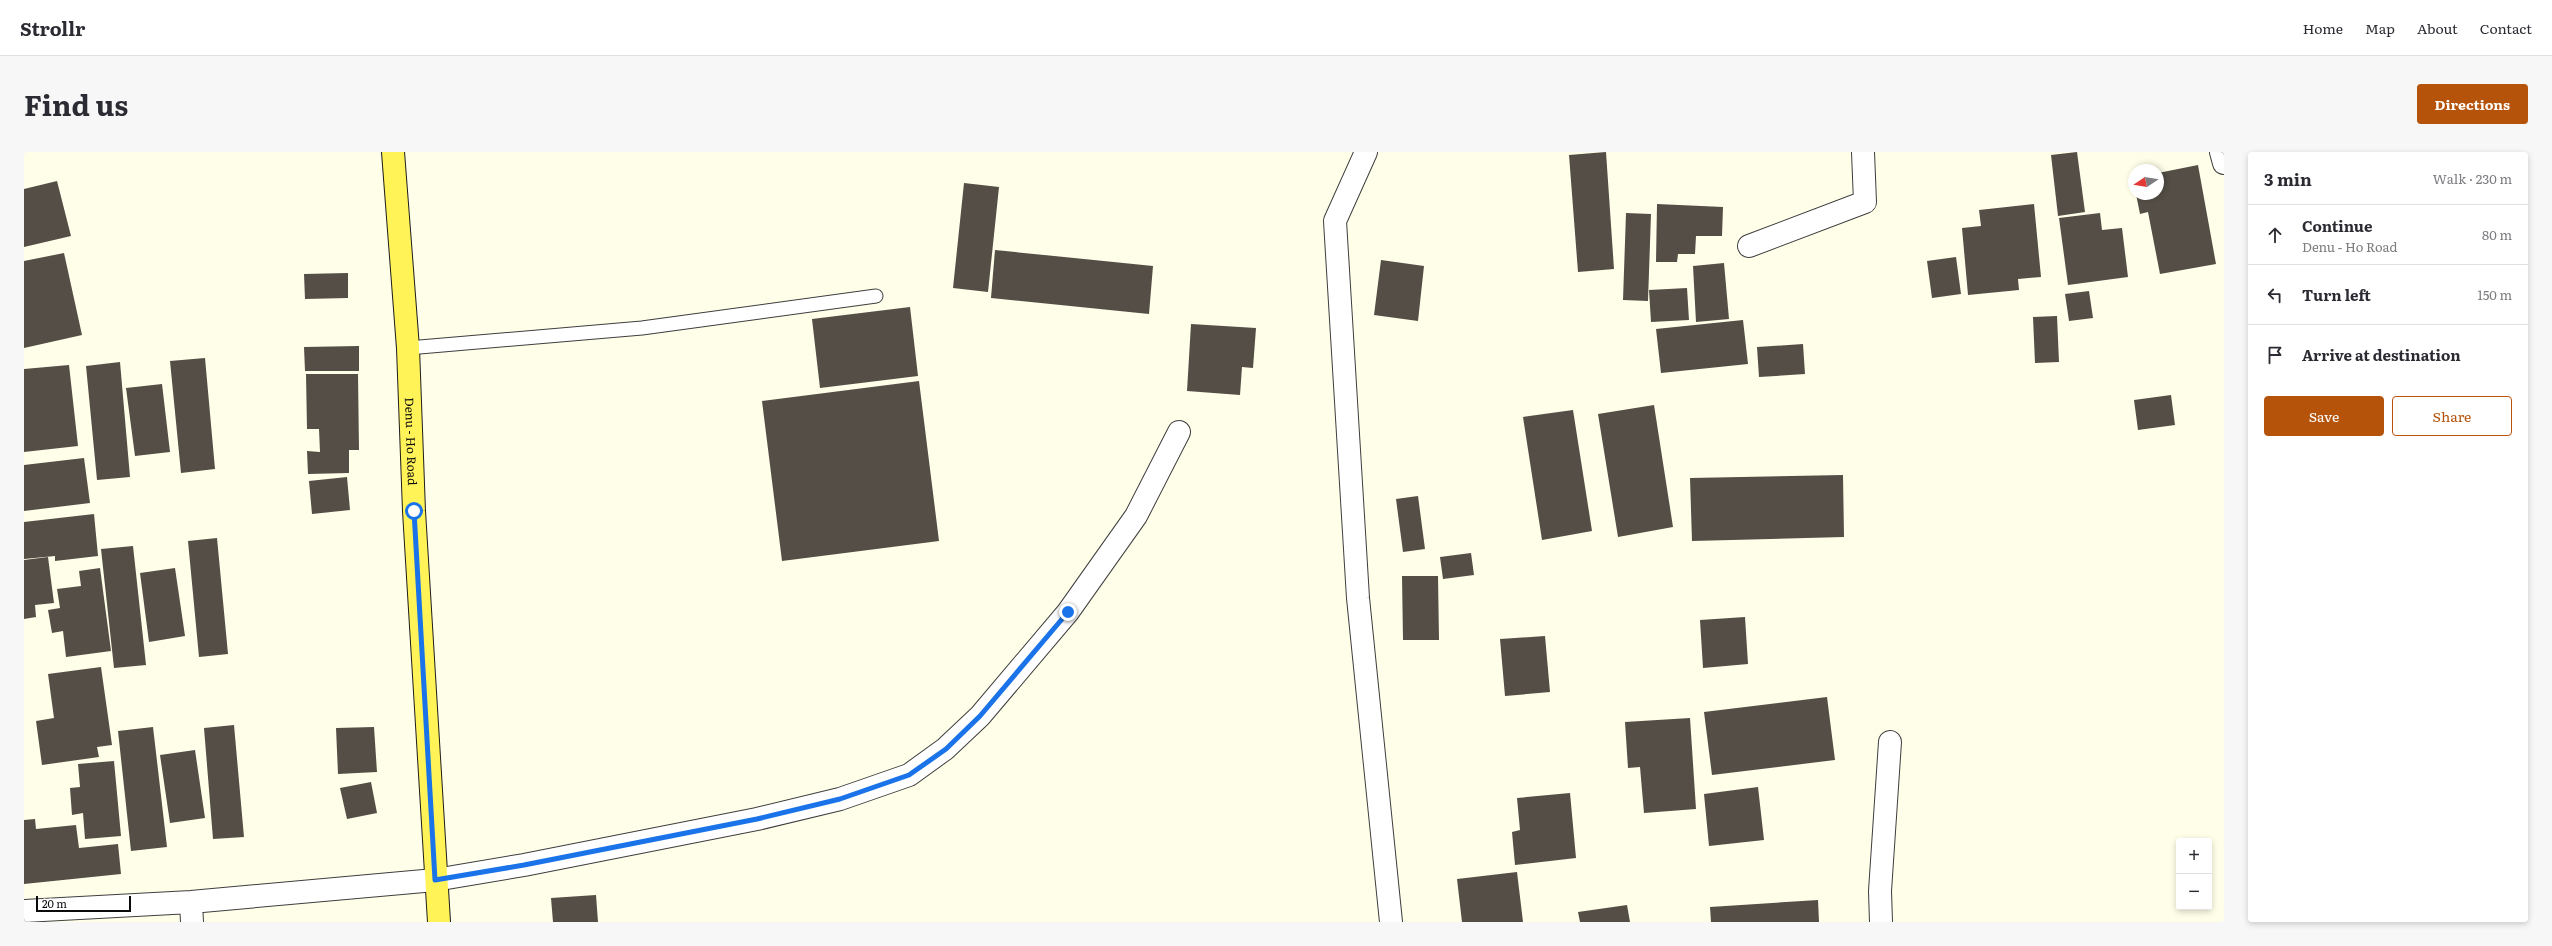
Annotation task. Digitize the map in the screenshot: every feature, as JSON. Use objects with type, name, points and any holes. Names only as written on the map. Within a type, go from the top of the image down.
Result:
[{"type":"main road","name":"Denu - Ho Road","points":[[392,152],[408,348],[414,511],[438,922]]},
{"type":"street","points":[[1366,152],[1335,221],[1358,598],[1391,922]]},
{"type":"street","points":[[1749,246],[1865,202],[1863,152]]},
{"type":"street","points":[[2221,152],[2224,163]]},
{"type":"street","points":[[24,911],[192,912],[435,880],[524,865],[757,819],[840,799],[909,775],[946,749],[980,716],[1068,612],[1136,516],[1179,432]]},
{"type":"street","points":[[1882,922],[1880,891],[1890,742]]},
{"type":"lane","points":[[408,348],[642,328],[876,296]]},
{"type":"building","points":[[1606,152],[1614,269],[1578,272],[1569,155]]},
{"type":"building","points":[[2077,152],[2085,212],[2058,216],[2051,155]]},
{"type":"building","points":[[2198,165],[2216,264],[2160,274],[2148,212],[2140,214],[2137,200],[2164,200],[2164,172]]},
{"type":"building","points":[[57,181],[71,236],[24,247],[24,189]]},
{"type":"building","points":[[964,183],[999,187],[988,292],[953,288]]},
{"type":"building","points":[[1657,204],[1723,207],[1722,236],[1696,236],[1695,254],[1678,254],[1677,262],[1656,262]]},
{"type":"building","points":[[2034,204],[2041,277],[2018,279],[2019,290],[1968,295],[1962,228],[1981,226],[1979,210]]},
{"type":"building","points":[[1626,213],[1651,214],[1648,301],[1623,300]]},
{"type":"building","points":[[2100,213],[2102,230],[2122,228],[2128,277],[2068,285],[2059,218]]},
{"type":"building","points":[[995,250],[1153,266],[1149,314],[991,298]]},
{"type":"building","points":[[64,253],[82,335],[24,348],[24,261]]},
{"type":"building","points":[[1956,257],[1961,294],[1932,298],[1927,261]]},
{"type":"building","points":[[1381,260],[1424,266],[1418,321],[1374,315]]},
{"type":"building","points":[[1724,263],[1729,319],[1696,322],[1693,266]]},
{"type":"building","points":[[348,273],[348,298],[305,299],[304,274]]},
{"type":"building","points":[[1687,288],[1689,320],[1651,322],[1649,290]]},
{"type":"building","points":[[2089,291],[2093,318],[2069,321],[2065,294]]},
{"type":"building","points":[[910,307],[918,376],[820,388],[812,319]]},
{"type":"building","points":[[2057,316],[2059,362],[2035,363],[2033,317]]},
{"type":"building","points":[[1743,320],[1748,364],[1661,373],[1656,329]]},
{"type":"building","points":[[1191,324],[1256,328],[1253,368],[1242,367],[1240,395],[1187,391]]},
{"type":"building","points":[[1803,344],[1805,374],[1759,377],[1757,347]]},
{"type":"building","points":[[359,346],[359,371],[305,371],[304,347]]},
{"type":"building","points":[[205,358],[215,469],[181,473],[170,361]]},
{"type":"building","points":[[120,362],[130,477],[97,480],[86,366]]},
{"type":"building","points":[[69,365],[78,446],[24,452],[24,369]]},
{"type":"building","points":[[306,374],[358,374],[359,450],[349,450],[349,473],[308,474],[307,451],[320,452],[319,429],[307,429]]},
{"type":"building","points":[[919,381],[939,541],[782,561],[762,401]]},
{"type":"building","points":[[162,384],[170,452],[135,456],[126,388]]},
{"type":"building","points":[[2171,395],[2175,425],[2138,430],[2134,400]]},
{"type":"building","points":[[1654,405],[1673,527],[1618,537],[1598,414]]},
{"type":"building","points":[[1573,410],[1592,531],[1542,540],[1523,417]]},
{"type":"building","points":[[84,458],[90,503],[24,511],[24,465]]},
{"type":"building","points":[[1843,475],[1844,537],[1692,541],[1690,478]]},
{"type":"building","points":[[347,477],[350,510],[312,514],[309,481]]},
{"type":"building","points":[[1418,496],[1425,549],[1403,552],[1396,499]]},
{"type":"building","points":[[94,514],[98,556],[55,561],[55,556],[24,559],[24,522]]},
{"type":"building","points":[[217,538],[228,654],[199,657],[188,541]]},
{"type":"building","points":[[133,546],[146,665],[114,668],[101,549]]},
{"type":"building","points":[[1471,553],[1474,575],[1443,579],[1440,557]]},
{"type":"building","points":[[48,557],[54,603],[35,605],[36,617],[24,619],[24,560]]},
{"type":"building","points":[[100,568],[111,651],[66,657],[63,631],[52,633],[48,610],[60,608],[57,589],[81,586],[79,571]]},
{"type":"building","points":[[175,568],[185,636],[149,642],[140,573]]},
{"type":"building","points":[[1402,576],[1438,576],[1439,640],[1403,640]]},
{"type":"building","points":[[1745,617],[1748,664],[1703,668],[1700,620]]},
{"type":"building","points":[[1545,636],[1550,692],[1505,696],[1500,639]]},
{"type":"building","points":[[101,667],[112,745],[97,747],[99,757],[42,765],[36,721],[54,718],[48,674]]},
{"type":"building","points":[[1827,697],[1835,760],[1712,775],[1704,712]]},
{"type":"building","points":[[1690,718],[1696,809],[1644,813],[1640,767],[1628,768],[1625,722]]},
{"type":"building","points":[[234,725],[244,837],[213,839],[204,728]]},
{"type":"building","points":[[153,727],[167,847],[131,851],[118,731]]},
{"type":"building","points":[[374,727],[377,772],[338,774],[336,728]]},
{"type":"building","points":[[195,750],[205,818],[170,823],[160,755]]},
{"type":"building","points":[[114,761],[121,836],[85,839],[83,813],[72,815],[70,788],[80,787],[78,764]]},
{"type":"building","points":[[371,782],[377,813],[347,819],[340,788]]},
{"type":"building","points":[[1758,787],[1764,840],[1709,846],[1704,794]]},
{"type":"building","points":[[1570,793],[1576,858],[1515,865],[1512,832],[1520,830],[1517,798]]},
{"type":"building","points":[[35,819],[36,829],[76,825],[79,848],[118,844],[121,874],[24,884],[24,820]]},
{"type":"building","points":[[1517,872],[1523,922],[1462,922],[1457,879]]},
{"type":"building","points":[[596,895],[598,922],[553,922],[551,898]]},
{"type":"building","points":[[1818,900],[1819,922],[1711,922],[1710,907]]},
{"type":"building","points":[[1627,905],[1630,922],[1580,922],[1578,912]]},
{"type":"route","points":[[414,511],[435,880],[524,865],[619,845],[757,819],[840,799],[878,788],[909,775],[946,749],[980,716],[1068,612]]}]
